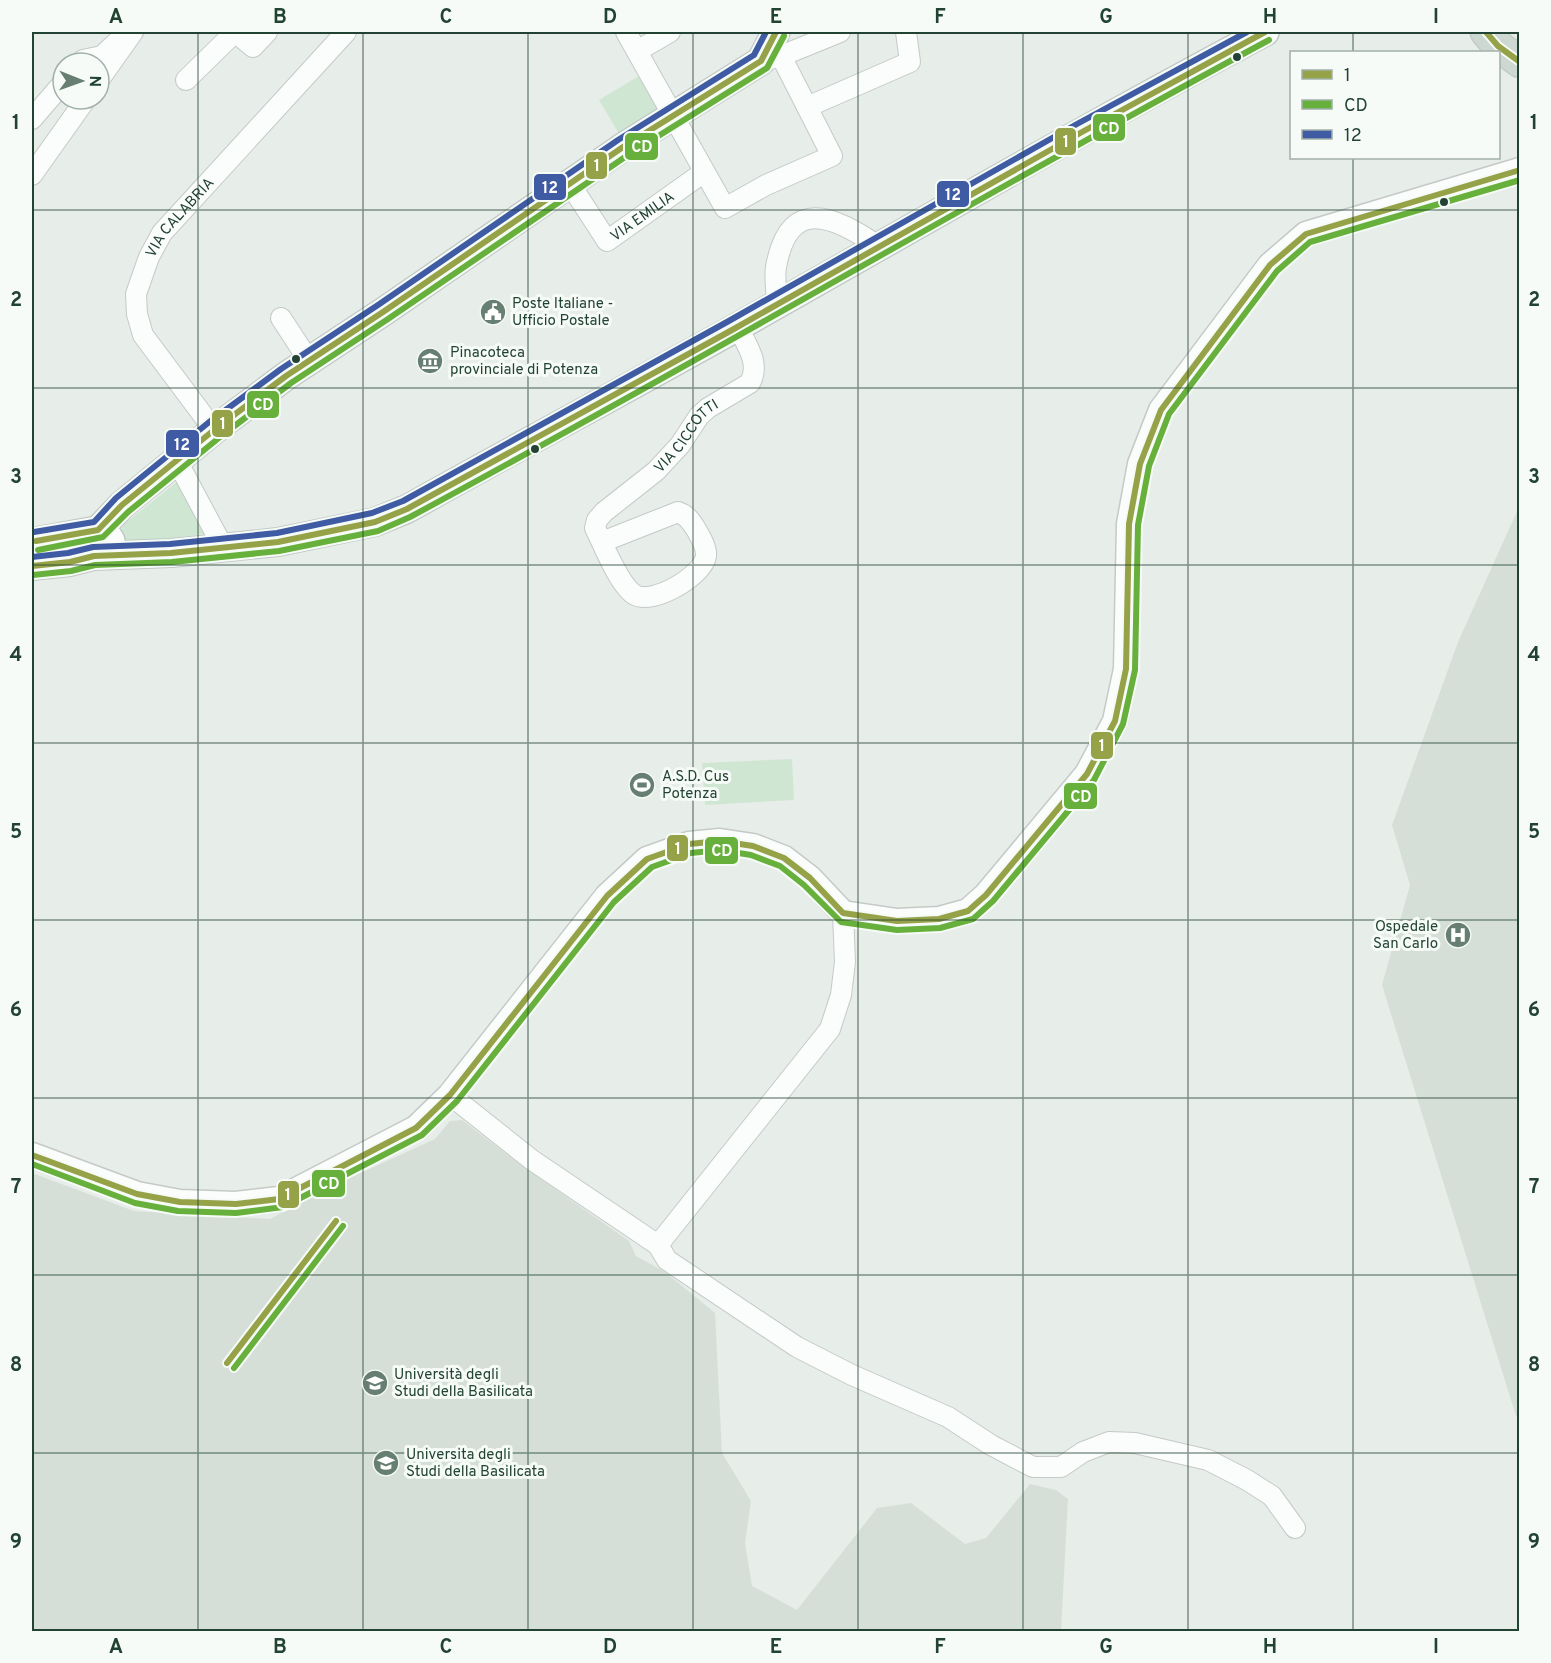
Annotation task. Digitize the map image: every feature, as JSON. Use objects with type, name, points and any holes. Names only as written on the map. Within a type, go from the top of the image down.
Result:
[{"type":"main road","points":[[32,542],[99,543],[137,555],[305,537],[375,522],[407,510],[1265,32]]},
{"type":"main road","points":[[1486,32],[1498,46],[1520,62]]},
{"type":"main road","points":[[32,566],[70,562],[99,543],[112,513],[214,430],[309,361],[773,49]]},
{"type":"street","points":[[107,51],[127,32]]},
{"type":"street","points":[[111,63],[133,32]]},
{"type":"street","points":[[186,80],[235,32],[253,47],[267,32]]},
{"type":"street","name":"VIA CALABRIA","points":[[214,430],[143,335],[137,314],[136,294],[149,257],[162,233],[346,32]]},
{"type":"street","points":[[626,32],[725,208],[766,185],[832,156],[807,106],[773,49],[840,32]]},
{"type":"street","points":[[637,51],[670,32]]},
{"type":"street","points":[[807,106],[910,62],[906,32]]},
{"type":"street","points":[[32,119],[51,97]]},
{"type":"street","points":[[32,175],[77,111]]},
{"type":"street","points":[[32,1155],[136,1194],[180,1202],[236,1204],[279,1199],[416,1128],[450,1095],[607,896],[647,859],[689,844],[720,841],[753,846],[784,858],[810,878],[843,914],[897,921],[939,919],[968,911],[986,896],[1087,774],[1115,721],[1126,669],[1129,524],[1140,464],[1161,410],[1270,265],[1305,234],[1520,170]]},
{"type":"street","name":"VIA EMILIA","points":[[570,184],[607,241],[704,172]]},
{"type":"street","points":[[777,304],[776,268],[786,236],[802,220],[818,217],[855,231],[878,246]]},
{"type":"street","points":[[281,318],[309,361]]},
{"type":"street","name":"VIA CICCOTTI","points":[[602,542],[678,512],[685,515],[693,524],[703,541],[706,555],[702,567],[689,578],[662,594],[643,598],[633,594],[619,576],[602,542],[595,528],[597,520],[604,513],[656,471],[680,445],[699,416],[750,382],[754,376],[754,360],[738,326]]},
{"type":"street","points":[[177,461],[223,547]]},
{"type":"street","points":[[658,1245],[830,1029],[841,995],[845,962],[843,914]]},
{"type":"street","points":[[450,1095],[532,1160],[658,1245],[667,1260],[797,1347],[852,1375],[948,1417],[1032,1467],[1061,1467],[1083,1452],[1109,1442],[1135,1443],[1208,1460],[1272,1496],[1295,1528]]},
{"type":"shaded area","name":"Ospedale San Carlo","points":[[1519,507],[1519,1418],[1516,1416],[1382,985],[1410,885],[1392,825],[1458,642]]},
{"type":"shaded area","name":"Università degli Studi della Basilicata","points":[[462,1120],[518,1163],[629,1241],[636,1256],[665,1272],[715,1313],[722,1453],[751,1501],[745,1543],[752,1586],[797,1610],[877,1508],[911,1503],[965,1544],[986,1538],[1030,1484],[1056,1490],[1068,1499],[1061,1631],[32,1631],[32,1173],[134,1211],[270,1219],[332,1186],[435,1139],[450,1121]]},
{"type":"green space","points":[[642,74],[664,111],[621,137],[599,100]]},
{"type":"green space","points":[[178,481],[209,533],[129,544],[122,539],[120,534],[123,525]]},
{"type":"green space","points":[[792,759],[794,800],[705,805],[702,763]]},
{"type":"transit line","name":"12","points":[[34,532],[94,522],[116,498],[208,423],[281,369],[618,140],[754,55],[766,32]]},
{"type":"transit line","name":"1","points":[[36,541],[98,530],[122,505],[214,430],[286,376],[623,147],[761,61],[776,32]]},
{"type":"transit line","name":"12","points":[[32,557],[68,553],[93,547],[170,544],[277,533],[372,513],[403,501],[727,322],[1077,124],[1247,32]]},
{"type":"transit line","name":"1","points":[[32,566],[70,562],[94,556],[171,553],[278,542],[375,522],[407,509],[1265,32]]},
{"type":"transit line","name":"1","points":[[1486,32],[1498,46],[1520,62]]},
{"type":"transit line","name":"CD","points":[[38,550],[103,537],[128,512],[291,383],[628,155],[767,68],[784,36]]},
{"type":"transit line","name":"CD","points":[[33,575],[71,571],[95,565],[172,562],[279,551],[378,531],[410,517],[518,458],[1269,40]]},
{"type":"transit line","name":"1","points":[[32,1155],[137,1194],[180,1202],[236,1204],[279,1199],[416,1128],[450,1095],[607,896],[647,859],[689,844],[720,841],[753,846],[784,858],[810,878],[843,913],[897,921],[939,919],[968,911],[986,895],[1087,774],[1115,721],[1126,669],[1129,524],[1140,464],[1161,410],[1270,265],[1306,234],[1520,170]]},
{"type":"transit line","name":"CD","points":[[32,1164],[135,1203],[178,1211],[236,1213],[283,1207],[422,1135],[457,1101],[614,902],[652,867],[691,853],[720,850],[751,855],[780,866],[804,885],[841,922],[897,930],[940,928],[973,919],[993,901],[1094,780],[1123,724],[1135,670],[1138,525],[1149,466],[1169,414],[1277,271],[1310,242],[1520,180]]},
{"type":"transit line","name":"1","points":[[227,1363],[336,1221]]},
{"type":"transit line","name":"CD","points":[[234,1368],[343,1226]]},
{"type":"place","name":"Poste Italiane - Ufficio Postale","points":[[493,312]]},
{"type":"place","name":"Pinacoteca provinciale di Potenza","points":[[430,361]]},
{"type":"place","name":"A.S.D. Cus Potenza","points":[[642,785]]},
{"type":"place","name":"Ospedale San Carlo","points":[[1458,935]]},
{"type":"place","name":"Università degli Studi della Basilicata","points":[[375,1383]]},
{"type":"place","name":"Universita degli Studi della Basilicata","points":[[386,1463]]}]
